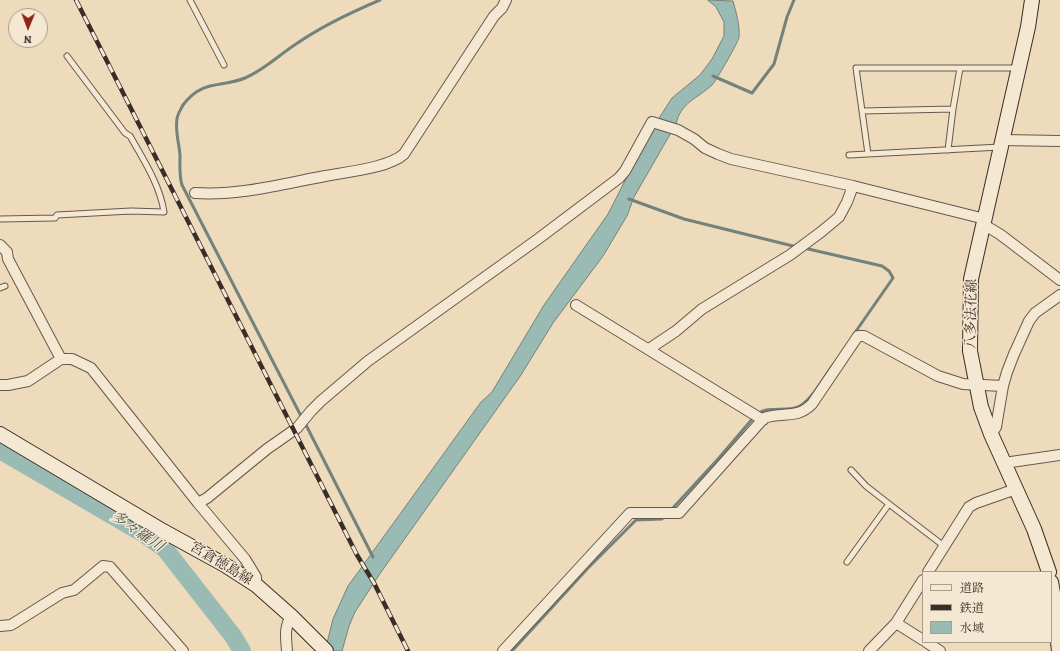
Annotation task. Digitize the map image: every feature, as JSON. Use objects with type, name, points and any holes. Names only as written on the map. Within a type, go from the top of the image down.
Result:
[{"type":"main road","name":"八多法花線","points":[[1032,0],[1028,27],[971,279],[970,351],[981,407],[990,434],[1034,529],[1049,571]]},
{"type":"main road","name":"宮倉徳島線","points":[[0,434],[164,531],[225,565],[256,585],[291,616],[326,651]]},
{"type":"main road","points":[[1052,588],[1059,635],[1059,651]]},
{"type":"street","points":[[195,193],[246,190],[272,186],[361,170],[400,158],[506,0]]},
{"type":"street","points":[[198,503],[207,498],[304,421],[321,401],[368,361],[538,239],[619,178],[625,171],[652,122],[674,128],[694,139],[706,148],[732,159],[852,186],[984,222],[1060,280]]},
{"type":"street","points":[[1001,143],[1060,141]]},
{"type":"street","points":[[649,349],[676,331],[702,309],[790,255],[822,232],[839,217],[847,202],[852,186]]},
{"type":"street","points":[[0,245],[6,252],[8,260],[61,359]]},
{"type":"street","points":[[990,434],[996,427],[1003,386],[1014,354],[1029,321],[1035,313],[1060,295]]},
{"type":"street","points":[[576,305],[759,417]]},
{"type":"street","points":[[503,651],[630,513],[679,513],[759,417],[797,414],[812,404],[858,336],[864,336],[938,376],[963,384],[1003,386]]},
{"type":"street","points":[[0,385],[28,381],[61,359],[72,359],[90,368],[198,503],[246,559],[256,577],[256,585]]},
{"type":"street","points":[[1004,463],[1060,455]]},
{"type":"street","points":[[929,571],[969,507],[976,503],[1016,489]]},
{"type":"street","points":[[0,626],[11,625],[62,593],[74,590],[103,566],[110,567],[183,651]]},
{"type":"street","points":[[869,651],[896,623],[922,582]]},
{"type":"street","points":[[287,651],[285,630],[291,616]]},
{"type":"street","points":[[896,623],[922,639]]},
{"type":"street","points":[[928,643],[940,651]]},
{"type":"lane","points":[[190,0],[224,65]]},
{"type":"lane","points":[[0,219],[54,218],[57,215],[131,211],[164,212],[163,202],[130,136],[125,133],[67,56]]},
{"type":"lane","points":[[868,154],[856,68],[1019,68]]},
{"type":"lane","points":[[948,150],[960,68]]},
{"type":"lane","points":[[862,111],[953,109]]},
{"type":"lane","points":[[849,155],[948,150],[1001,143]]},
{"type":"lane","points":[[852,470],[866,486],[944,546]]},
{"type":"lane","points":[[846,562],[889,504]]},
{"type":"water","points":[[708,0],[733,1],[738,19],[739,37],[722,69],[712,85],[690,102],[678,117],[676,124],[634,197],[627,216],[603,256],[553,323],[521,375],[379,575],[355,612],[349,626],[342,651],[325,651],[333,619],[348,586],[481,402],[492,392],[544,305],[608,214],[650,132],[672,98],[700,75],[712,59],[724,36],[724,22],[716,7]]},
{"type":"waterway","points":[[302,418],[182,185],[176,128],[177,117],[183,105],[197,91],[236,81],[252,75],[315,32],[380,0]]},
{"type":"waterway","points":[[713,76],[752,93],[774,64],[787,17],[794,0]]},
{"type":"waterway","points":[[629,199],[684,219],[797,247]]},
{"type":"waterway","points":[[804,248],[882,266],[889,271],[893,278],[854,334]]},
{"type":"waterway","points":[[758,414],[762,411],[772,409],[790,409],[800,406],[814,393],[833,365]]},
{"type":"waterway","points":[[671,510],[754,417]]},
{"type":"waterway","points":[[305,423],[373,557]]},
{"type":"waterway","name":"多々羅川","points":[[0,450],[144,534],[165,549],[233,636],[242,651]]},
{"type":"waterway","points":[[512,651],[588,568],[636,520],[662,519],[666,515]]},
{"type":"railway","points":[[76,0],[357,555],[374,583],[408,651]]}]
